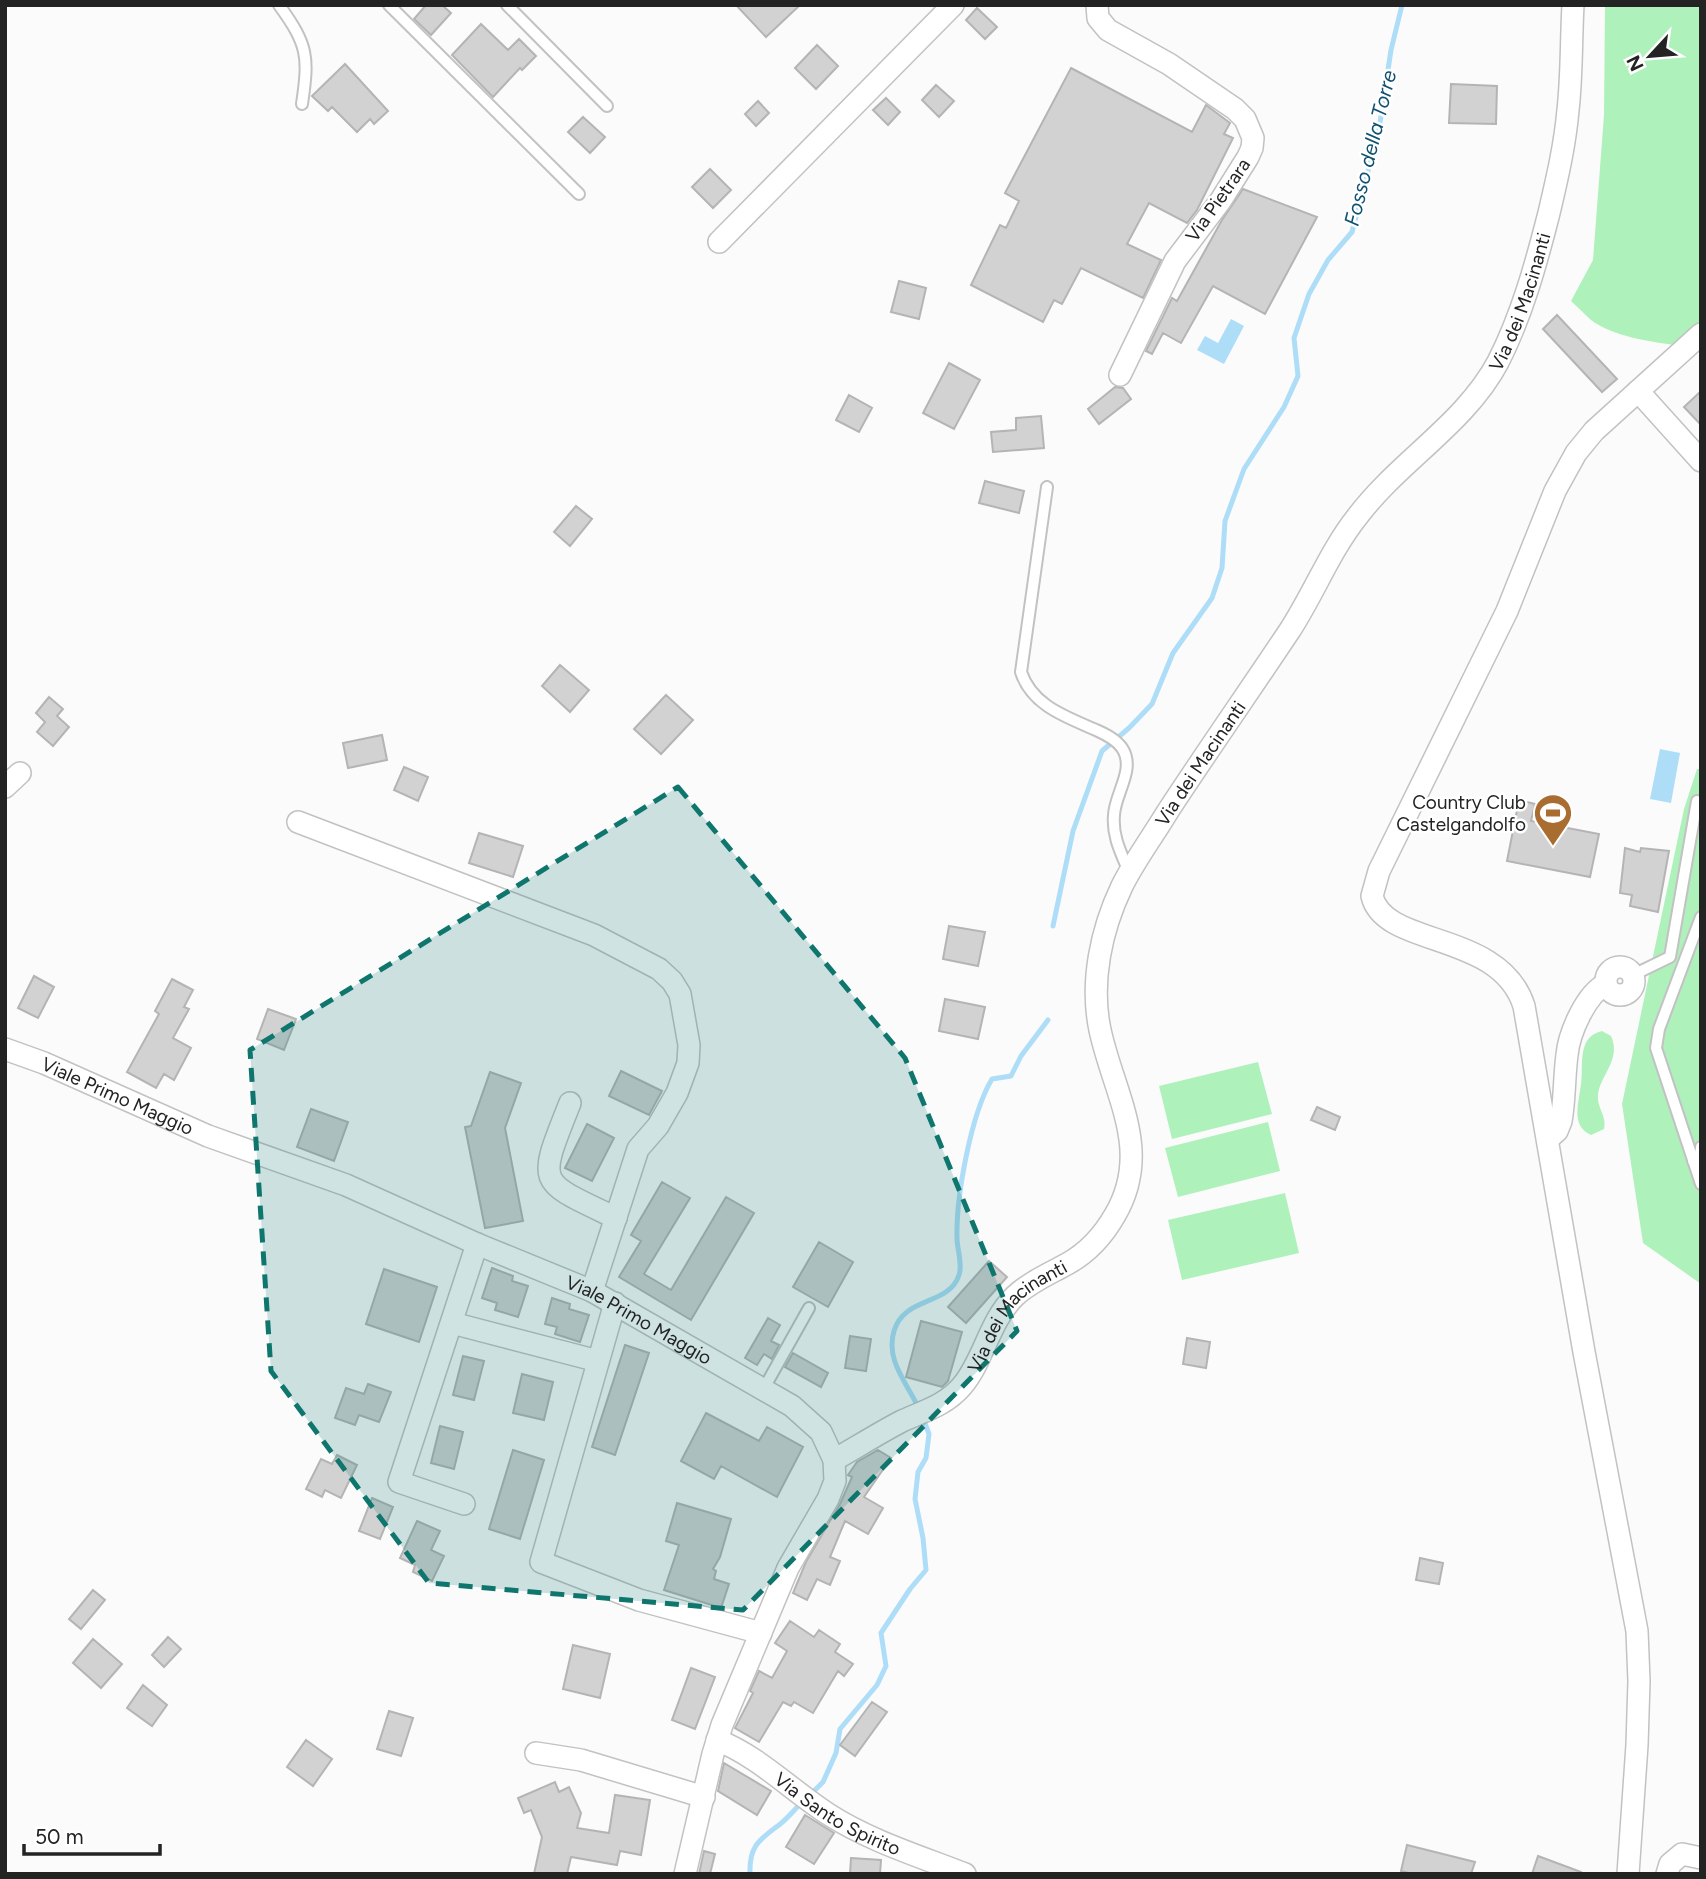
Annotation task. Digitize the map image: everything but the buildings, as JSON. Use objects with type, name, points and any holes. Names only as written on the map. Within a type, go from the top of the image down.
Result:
[{"type":"street","points":[[719,242],[953,5]]},
{"type":"street","name":"Via Pietrara","points":[[1097,5],[1098,18],[1108,30],[1169,64],[1236,109],[1249,125],[1253,138],[1248,158],[1221,200],[1175,261],[1119,375]]},
{"type":"street","name":"Via dei Macinanti","points":[[834,1460],[944,1402],[963,1385],[1011,1300],[1027,1286],[1091,1248],[1107,1230],[1124,1199],[1131,1174],[1131,1147],[1121,1094],[1101,1032],[1097,1006],[1096,981],[1107,924],[1129,872],[1293,625],[1356,517],[1473,398],[1496,365],[1519,315],[1535,268],[1560,164],[1569,101],[1573,5]]},
{"type":"street","points":[[1628,1874],[1637,1745],[1637,1631],[1584,1352],[1524,1006],[1516,984],[1499,968],[1480,957],[1386,919],[1377,909],[1372,896],[1379,871],[1507,611],[1565,471],[1587,438],[1701,334]]},
{"type":"street","points":[[1638,391],[1701,461]]},
{"type":"street","points":[[298,822],[594,935],[660,969],[672,981],[680,994],[689,1045],[688,1063],[677,1093],[658,1126],[638,1149],[592,1291]]},
{"type":"street","points":[[1548,1139],[1557,1131],[1561,1121],[1569,1045],[1588,1000],[1598,988],[1606,984],[1609,970],[1618,966],[1627,968],[1633,975]]},
{"type":"street","name":"Viale Primo Maggio","points":[[5,1049],[52,1066],[198,1132],[346,1185],[477,1244],[592,1291],[792,1406],[815,1425],[824,1437],[834,1460]]},
{"type":"street","points":[[570,1103],[550,1152],[548,1173],[554,1185],[563,1192],[616,1218]]},
{"type":"street","points":[[464,1504],[399,1482],[477,1244]]},
{"type":"street","points":[[615,1303],[541,1563],[639,1600],[761,1633]]},
{"type":"street","points":[[452,1323],[598,1361]]},
{"type":"street","points":[[685,1874],[717,1740],[788,1568],[832,1489],[836,1476],[834,1460]]},
{"type":"street","name":"Via Santo Spirito","points":[[717,1740],[750,1757],[807,1800],[869,1835],[965,1874]]},
{"type":"street","points":[[536,1753],[581,1760],[704,1797]]},
{"type":"street","points":[[1667,1874],[1670,1864],[1677,1856],[1691,1854],[1701,1858]]},
{"type":"lane","points":[[279,5],[296,29],[307,62],[302,104]]},
{"type":"lane","points":[[389,5],[579,194]]},
{"type":"lane","points":[[508,5],[607,106]]},
{"type":"lane","points":[[1047,487],[1021,672],[1032,693],[1041,701],[1061,714],[1107,735],[1118,742],[1124,752],[1127,766],[1115,805],[1114,831],[1129,872]]},
{"type":"lane","points":[[1633,975],[1670,957],[1697,801],[1701,802]]},
{"type":"lane","points":[[1688,852],[1701,855]]},
{"type":"lane","points":[[1701,917],[1659,1029],[1656,1048],[1701,1184]]},
{"type":"lane","points":[[1693,1161],[1700,1156],[1701,1147]]},
{"type":"lane","points":[[763,1390],[809,1308]]},
{"type":"highlighted area","points":[[678,787],[905,1058],[1017,1331],[743,1610],[429,1583],[271,1371],[250,1050]]},
{"type":"green space","points":[[1605,5],[1701,5],[1701,323],[1676,345],[1643,340],[1609,330],[1591,320],[1571,301],[1593,260],[1604,115]]},
{"type":"green space","points":[[1697,769],[1701,769],[1701,1284],[1643,1243],[1622,1104],[1684,809]]},
{"type":"green space","points":[[1602,1031],[1611,1036],[1614,1053],[1598,1096],[1604,1129],[1591,1135],[1580,1126],[1577,1113],[1583,1053],[1588,1039]]},
{"type":"green space","points":[[1258,1062],[1272,1114],[1172,1139],[1159,1086]]},
{"type":"green space","points":[[1268,1122],[1280,1171],[1178,1197],[1165,1148]]},
{"type":"green space","points":[[1285,1193],[1299,1253],[1182,1280],[1168,1220]]},
{"type":"water","points":[[1231,319],[1244,326],[1224,364],[1197,350],[1205,336],[1218,343]]},
{"type":"water","points":[[1660,749],[1680,753],[1671,803],[1650,799]]},
{"type":"waterway","name":"Fosso della Torre","points":[[1053,926],[1073,831],[1102,751],[1152,704],[1173,653],[1212,598],[1222,568],[1225,521],[1244,469],[1284,407],[1298,376],[1294,338],[1309,294],[1328,260],[1352,232],[1379,129],[1391,50],[1402,5]]},
{"type":"waterway","name":"Fosso della Torre","points":[[919,1409],[895,1362],[892,1342],[894,1331],[907,1312],[946,1292],[954,1285],[959,1275],[959,1200],[971,1134],[984,1094],[992,1079],[1011,1076],[1021,1056],[1048,1020]]},
{"type":"waterway","name":"Fosso della Torre","points":[[810,1795],[823,1782],[836,1753],[840,1729],[877,1685],[886,1666],[881,1633],[926,1570],[915,1499],[918,1472],[926,1458],[929,1434],[923,1418]]},
{"type":"waterway","name":"Fosso della Torre","points":[[750,1874],[753,1850],[803,1801]]},
{"type":"place","name":"Country Club Castelgandolfo","points":[[1553,847]]}]
